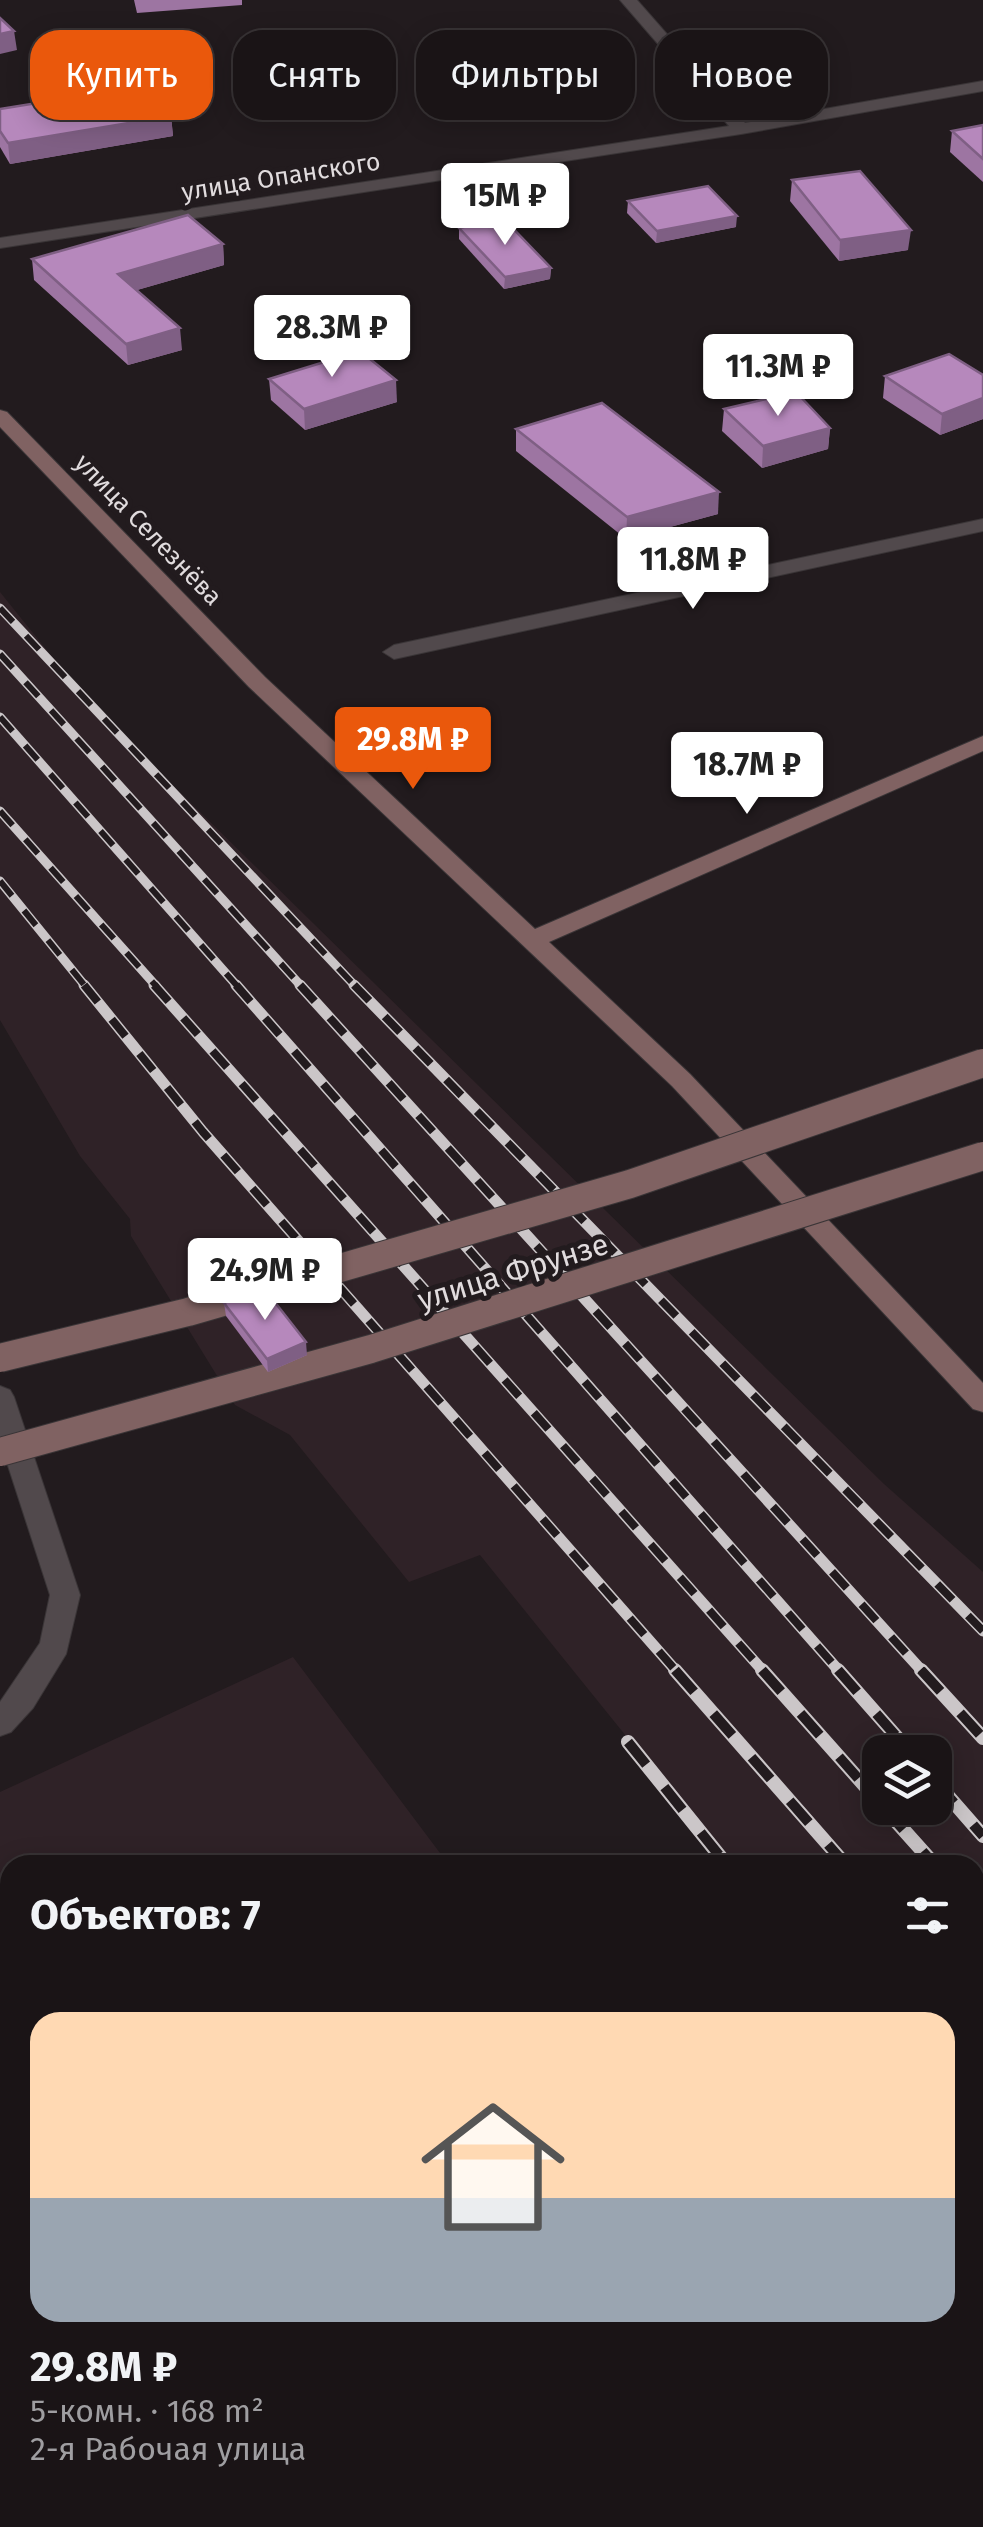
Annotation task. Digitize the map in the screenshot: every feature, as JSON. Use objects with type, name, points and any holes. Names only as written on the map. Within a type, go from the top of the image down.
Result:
[{"type":"main road","name":"улица Селезнёва","points":[[0,416],[257,682],[681,1080],[983,1401]]},
{"type":"main road","points":[[532,940],[983,744]]},
{"type":"main road","name":"улица Фрунзе","points":[[0,1358],[188,1312],[630,1184],[983,1063]]},
{"type":"main road","name":"улица Фрунзе","points":[[0,1452],[212,1398],[983,1156]]},
{"type":"street","points":[[628,0],[741,129]]},
{"type":"street","name":"улица Опанского","points":[[0,243],[741,129],[983,86]]},
{"type":"street","points":[[394,652],[983,525]]},
{"type":"street","points":[[0,1397],[65,1594],[55,1644],[30,1688],[0,1723]]},
{"type":"shaded area","points":[[0,592],[91,705],[884,1484],[983,1572],[983,1855],[722,1855],[480,1555],[409,1582],[290,1435],[235,1405],[131,1236],[130,1219],[80,1156],[0,1020]]},
{"type":"shaded area","points":[[293,1657],[442,1855],[0,1855],[0,1792]]},
{"type":"building","points":[[0,18],[14,31],[0,34]]},
{"type":"building","points":[[30,104],[30,120],[147,120],[8,143],[0,131],[0,109]]},
{"type":"building","points":[[983,125],[983,159],[952,131]]},
{"type":"building","points":[[860,171],[911,230],[840,240],[792,180]]},
{"type":"building","points":[[708,186],[737,216],[657,231],[628,201]]},
{"type":"building","points":[[188,215],[223,244],[118,274],[180,328],[126,344],[32,259]]},
{"type":"building","points":[[503,218],[551,268],[505,277],[459,228]]},
{"type":"building","points":[[360,351],[396,380],[304,409],[269,379]]},
{"type":"building","points":[[949,354],[983,375],[983,398],[942,414],[885,376]]},
{"type":"building","points":[[796,392],[830,428],[763,446],[724,409]]},
{"type":"building","points":[[602,403],[719,492],[627,517],[516,429]]},
{"type":"building","points":[[263,1287],[306,1342],[267,1359],[224,1303]]},
{"type":"railway","points":[[0,608],[356,987]]},
{"type":"railway","points":[[0,654],[302,987]]},
{"type":"railway","points":[[0,717],[238,987]]},
{"type":"railway","points":[[0,811],[157,987]]},
{"type":"railway","points":[[0,881],[86,987]]},
{"type":"railway","points":[[84,985],[203,1132],[677,1672]]},
{"type":"railway","points":[[154,985],[764,1672]]},
{"type":"railway","points":[[236,985],[840,1672]]},
{"type":"railway","points":[[300,985],[923,1672]]},
{"type":"railway","points":[[354,985],[983,1631]]},
{"type":"railway","points":[[675,1670],[837,1855]]},
{"type":"railway","points":[[762,1670],[862,1783]]},
{"type":"railway","points":[[838,1670],[895,1735]]},
{"type":"railway","points":[[921,1670],[983,1738]]},
{"type":"railway","points":[[628,1742],[719,1855]]},
{"type":"railway","points":[[952,1800],[983,1836]]},
{"type":"railway","points":[[899,1825],[926,1855]]}]
